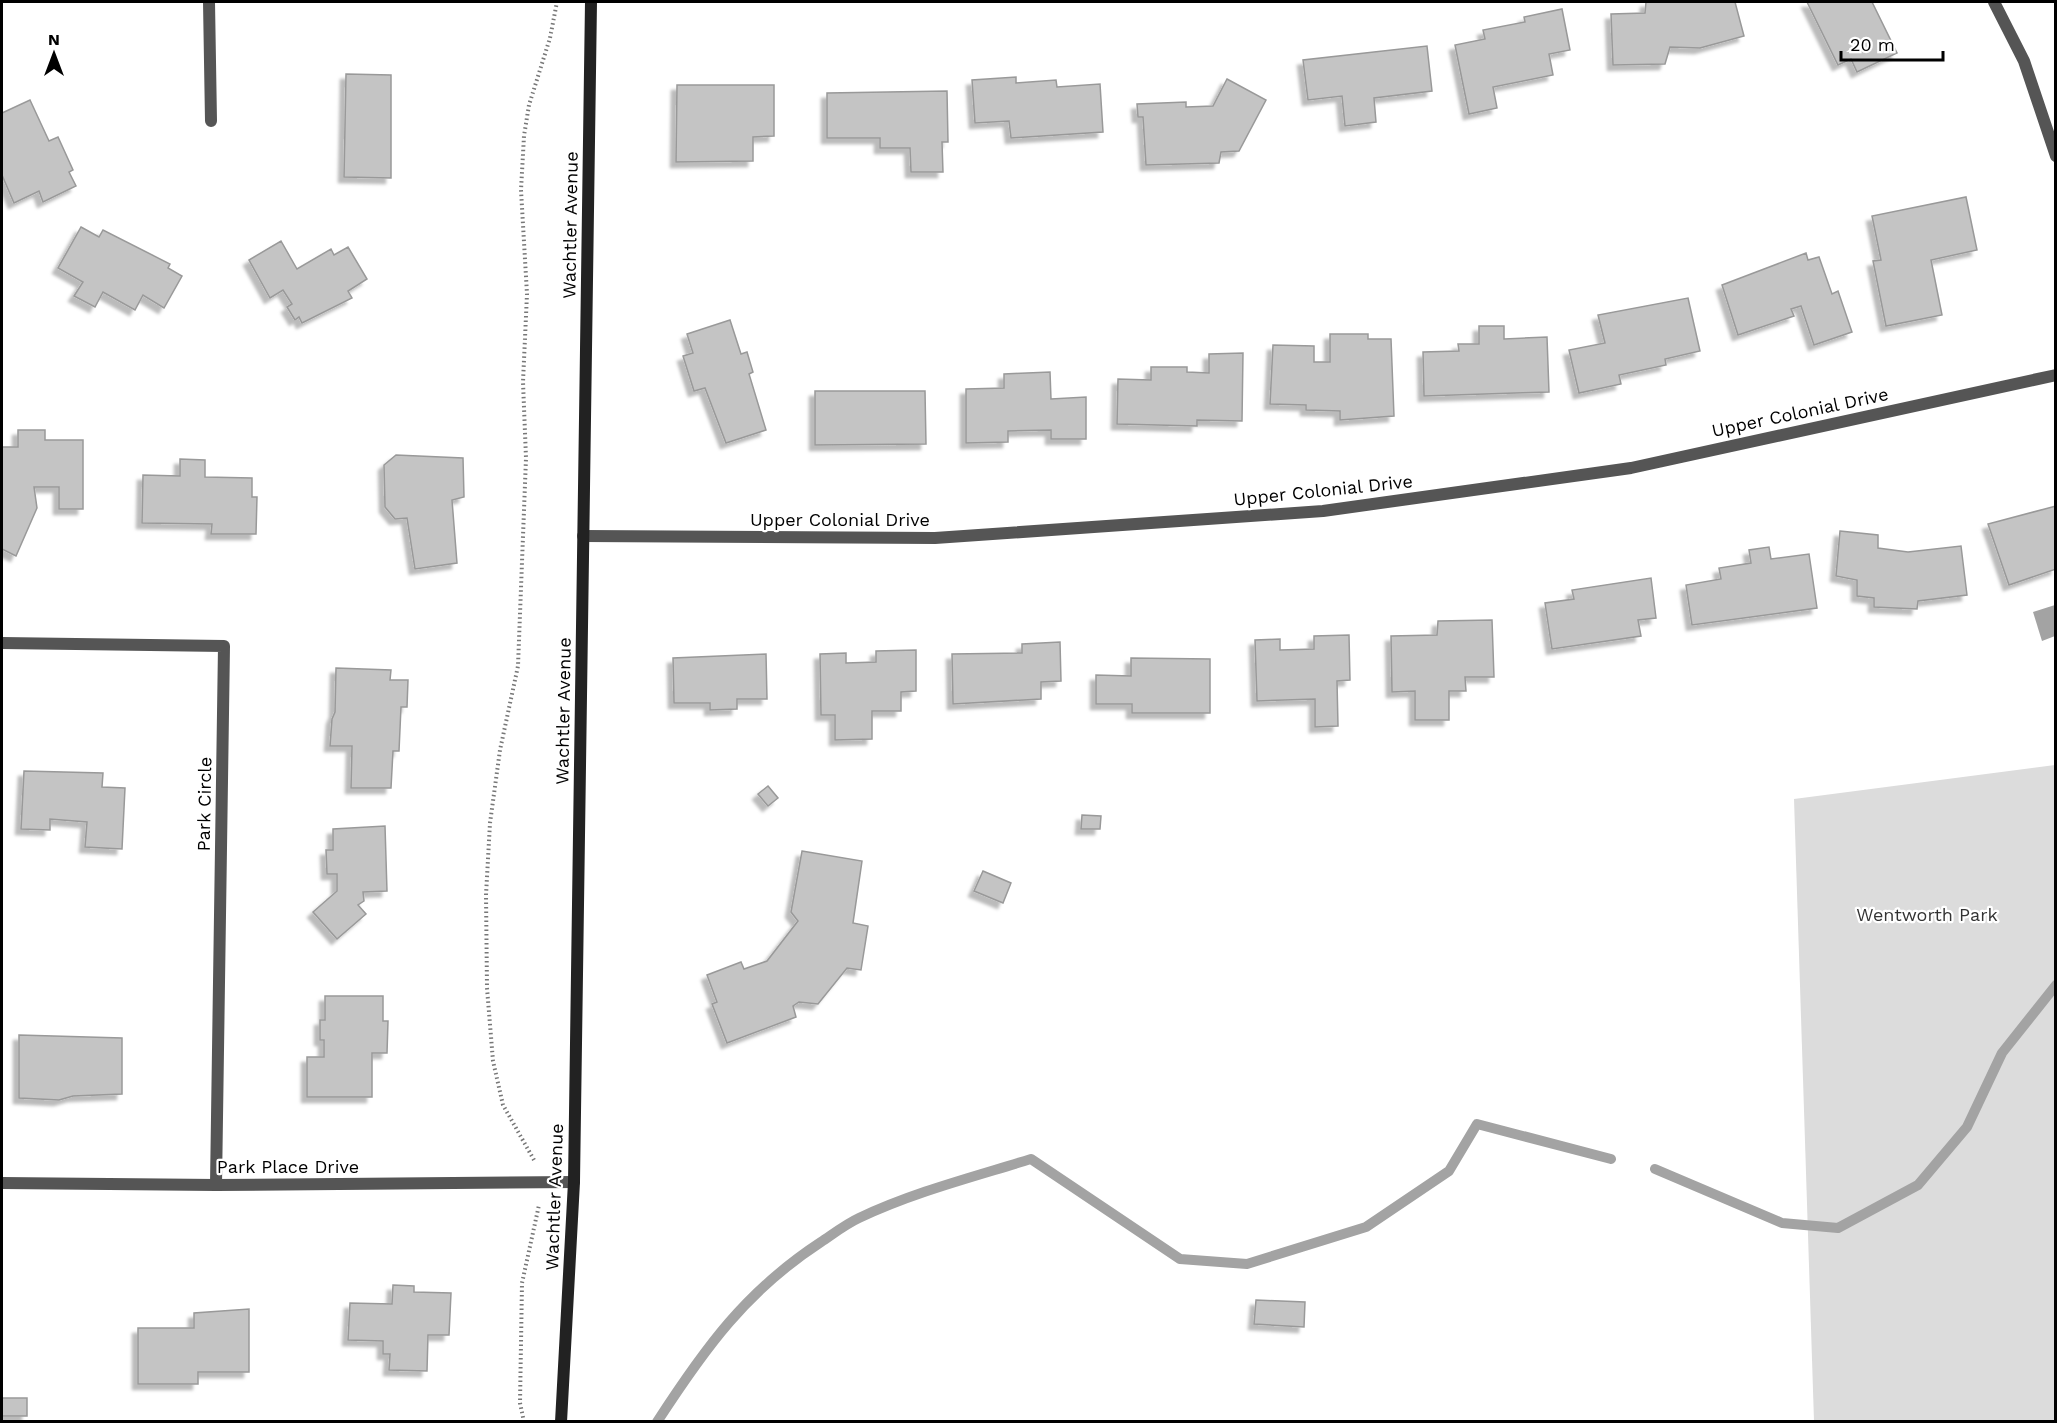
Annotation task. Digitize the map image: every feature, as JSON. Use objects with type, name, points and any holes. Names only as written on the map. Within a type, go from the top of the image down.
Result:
[{"type":"street","points":[[209,2],[211,121]]},
{"type":"street","name":"Wachtler Avenue","points":[[561,1422],[574,1182],[591,2]]},
{"type":"street","points":[[1994,2],[2024,61],[2055,156]]},
{"type":"street","name":"Upper Colonial Drive","points":[[583,536],[935,537],[1323,512],[1631,468],[2055,375]]},
{"type":"street","name":"Park Circle","points":[[2,643],[224,646],[216,1185]]},
{"type":"street","name":"Park Place Drive","points":[[2,1183],[216,1185],[574,1182]]},
{"type":"path","points":[[524,1422],[520,1403],[522,1284],[536,1226],[540,1182],[537,1165],[504,1105],[493,1060],[487,988],[486,896],[490,823],[500,750],[518,666],[526,458],[523,381],[527,294],[521,190],[524,136],[529,105],[550,38],[557,2]]},
{"type":"green space","name":"Wentworth Park","points":[[2055,765],[2055,1421],[1814,1421],[1794,799]]},
{"type":"shaded area","points":[[2055,605],[2055,636],[2042,641],[2033,612]]},
{"type":"building","points":[[1646,2],[1735,2],[1744,36],[1700,48],[1670,47],[1665,64],[1613,65],[1611,14],[1645,13]]},
{"type":"building","points":[[1807,2],[1872,2],[1897,53],[1857,72],[1851,59],[1838,65]]},
{"type":"building","points":[[1562,9],[1570,50],[1549,54],[1553,75],[1493,87],[1497,108],[1469,114],[1455,45],[1485,39],[1483,30],[1525,22],[1524,17]]},
{"type":"building","points":[[1427,46],[1432,91],[1374,98],[1376,122],[1345,126],[1342,96],[1308,100],[1303,60]]},
{"type":"building","points":[[346,74],[391,75],[391,178],[344,177]]},
{"type":"building","points":[[1016,77],[1016,83],[1056,80],[1057,87],[1100,84],[1103,132],[1011,138],[1009,121],[975,123],[972,80]]},
{"type":"building","points":[[1227,79],[1266,100],[1239,151],[1221,152],[1219,163],[1146,165],[1143,117],[1138,117],[1137,104],[1186,102],[1186,107],[1213,106]]},
{"type":"building","points":[[677,85],[774,85],[774,136],[753,137],[753,161],[676,162]]},
{"type":"building","points":[[947,91],[948,142],[942,142],[943,172],[911,172],[910,148],[880,148],[880,138],[827,138],[827,93]]},
{"type":"building","points":[[30,100],[49,141],[58,137],[73,170],[69,172],[76,186],[43,202],[39,191],[14,203],[2,175],[2,113]]},
{"type":"building","points":[[1966,197],[1977,250],[1931,260],[1942,315],[1886,326],[1873,261],[1881,260],[1872,216]]},
{"type":"building","points":[[81,227],[99,237],[103,230],[170,264],[168,268],[182,276],[164,308],[143,295],[135,310],[103,292],[95,307],[74,296],[83,282],[58,268]]},
{"type":"building","points":[[281,241],[297,269],[331,249],[334,255],[348,247],[367,279],[348,291],[352,298],[302,323],[299,317],[295,320],[287,307],[292,304],[283,290],[270,298],[249,260]]},
{"type":"building","points":[[1806,253],[1808,260],[1819,257],[1832,294],[1838,291],[1852,332],[1814,345],[1801,306],[1791,309],[1794,316],[1738,335],[1722,285]]},
{"type":"building","points":[[1688,298],[1700,351],[1665,359],[1666,365],[1619,375],[1621,384],[1579,393],[1569,350],[1605,343],[1598,315]]},
{"type":"building","points":[[730,320],[741,354],[747,352],[753,372],[749,374],[766,430],[726,443],[705,388],[694,391],[683,356],[693,353],[687,334]]},
{"type":"building","points":[[1479,326],[1504,326],[1504,339],[1547,337],[1549,392],[1424,396],[1423,352],[1459,351],[1458,344],[1479,344]]},
{"type":"building","points":[[1330,334],[1368,334],[1368,339],[1391,339],[1394,416],[1340,420],[1340,411],[1306,410],[1306,405],[1270,404],[1273,345],[1314,346],[1314,362],[1330,362]]},
{"type":"building","points":[[1243,353],[1242,421],[1197,420],[1197,426],[1117,424],[1118,379],[1151,380],[1151,367],[1187,367],[1187,372],[1209,373],[1209,354]]},
{"type":"building","points":[[1050,372],[1051,399],[1086,397],[1086,439],[1051,439],[1051,430],[1008,431],[1008,442],[966,443],[966,389],[1004,388],[1004,374]]},
{"type":"building","points":[[815,391],[925,391],[926,444],[815,445]]},
{"type":"building","points":[[18,430],[45,430],[45,440],[83,440],[83,509],[59,509],[59,487],[34,487],[37,508],[16,556],[2,549],[2,447],[18,447]]},
{"type":"building","points":[[396,455],[463,458],[464,497],[452,500],[457,563],[415,569],[407,518],[395,519],[385,507],[384,465]]},
{"type":"building","points":[[180,459],[205,460],[205,477],[252,478],[252,497],[257,497],[256,534],[211,534],[212,524],[142,523],[143,475],[180,476]]},
{"type":"building","points":[[2056,506],[2056,569],[2009,585],[1988,524]]},
{"type":"building","points":[[1840,531],[1878,535],[1878,548],[1908,552],[1961,546],[1967,595],[1918,601],[1917,609],[1874,607],[1874,598],[1857,596],[1857,580],[1836,576]]},
{"type":"building","points":[[1769,547],[1771,559],[1809,554],[1817,608],[1692,625],[1686,585],[1721,579],[1719,568],[1751,563],[1749,550]]},
{"type":"building","points":[[1651,578],[1656,618],[1638,620],[1641,636],[1552,649],[1545,603],[1574,599],[1572,590]]},
{"type":"building","points":[[1492,620],[1494,677],[1465,677],[1466,691],[1449,691],[1449,720],[1415,720],[1415,691],[1392,692],[1391,636],[1437,635],[1438,621]]},
{"type":"building","points":[[1349,635],[1350,680],[1337,681],[1338,726],[1315,727],[1315,699],[1257,701],[1255,640],[1280,639],[1280,650],[1314,649],[1314,636]]},
{"type":"building","points":[[1060,642],[1061,681],[1041,682],[1041,699],[953,704],[952,654],[1022,653],[1022,644]]},
{"type":"building","points":[[916,650],[916,691],[901,692],[901,711],[872,711],[872,739],[835,740],[835,715],[821,715],[820,654],[846,653],[846,663],[876,662],[876,651]]},
{"type":"building","points":[[766,654],[767,699],[737,699],[737,709],[710,710],[710,703],[674,703],[673,658]]},
{"type":"building","points":[[1131,658],[1210,659],[1210,713],[1132,713],[1132,704],[1096,704],[1096,675],[1131,676]]},
{"type":"building","points":[[336,668],[391,670],[390,680],[408,680],[407,707],[401,707],[399,751],[393,751],[391,788],[351,788],[352,746],[330,746],[332,719],[335,712]]},
{"type":"building","points":[[24,771],[103,773],[102,787],[125,788],[122,849],[85,847],[87,822],[50,819],[50,830],[21,829]]},
{"type":"building","points":[[768,786],[778,798],[768,806],[758,794]]},
{"type":"building","points":[[1082,815],[1101,816],[1100,829],[1081,829]]},
{"type":"building","points":[[385,826],[387,891],[363,892],[364,901],[358,905],[366,914],[337,939],[313,912],[337,891],[337,874],[327,874],[326,850],[333,850],[333,829]]},
{"type":"building","points":[[802,851],[862,861],[853,923],[868,926],[861,970],[847,968],[818,1004],[799,1002],[793,1006],[796,1017],[727,1043],[712,1004],[717,1002],[707,975],[741,962],[744,969],[767,961],[798,921],[791,912]]},
{"type":"building","points":[[983,871],[1011,883],[1003,903],[974,891]]},
{"type":"building","points":[[325,996],[383,996],[383,1021],[388,1021],[387,1053],[372,1053],[372,1097],[307,1097],[307,1057],[324,1057],[324,1040],[320,1040],[320,1020],[325,1020]]},
{"type":"building","points":[[19,1035],[122,1038],[122,1094],[73,1096],[59,1100],[19,1098]]},
{"type":"building","points":[[393,1285],[414,1286],[414,1292],[451,1293],[449,1335],[428,1335],[427,1371],[389,1370],[390,1354],[383,1354],[383,1341],[348,1340],[350,1303],[392,1304]]},
{"type":"building","points":[[1256,1300],[1305,1302],[1304,1327],[1254,1324]]},
{"type":"building","points":[[249,1309],[249,1372],[198,1372],[198,1384],[138,1384],[138,1328],[194,1328],[194,1313]]},
{"type":"building","points":[[2,1398],[27,1398],[27,1416],[2,1416]]},
{"type":"waterway","points":[[1655,1169],[1782,1223],[1838,1228],[1918,1185],[1967,1127],[2002,1053],[2056,985]]},
{"type":"waterway","points":[[657,1422],[710,1345],[749,1301],[770,1280],[821,1242],[854,1220],[901,1200],[1031,1159],[1180,1259],[1247,1264],[1366,1227],[1449,1171],[1477,1124],[1611,1159]]}]
